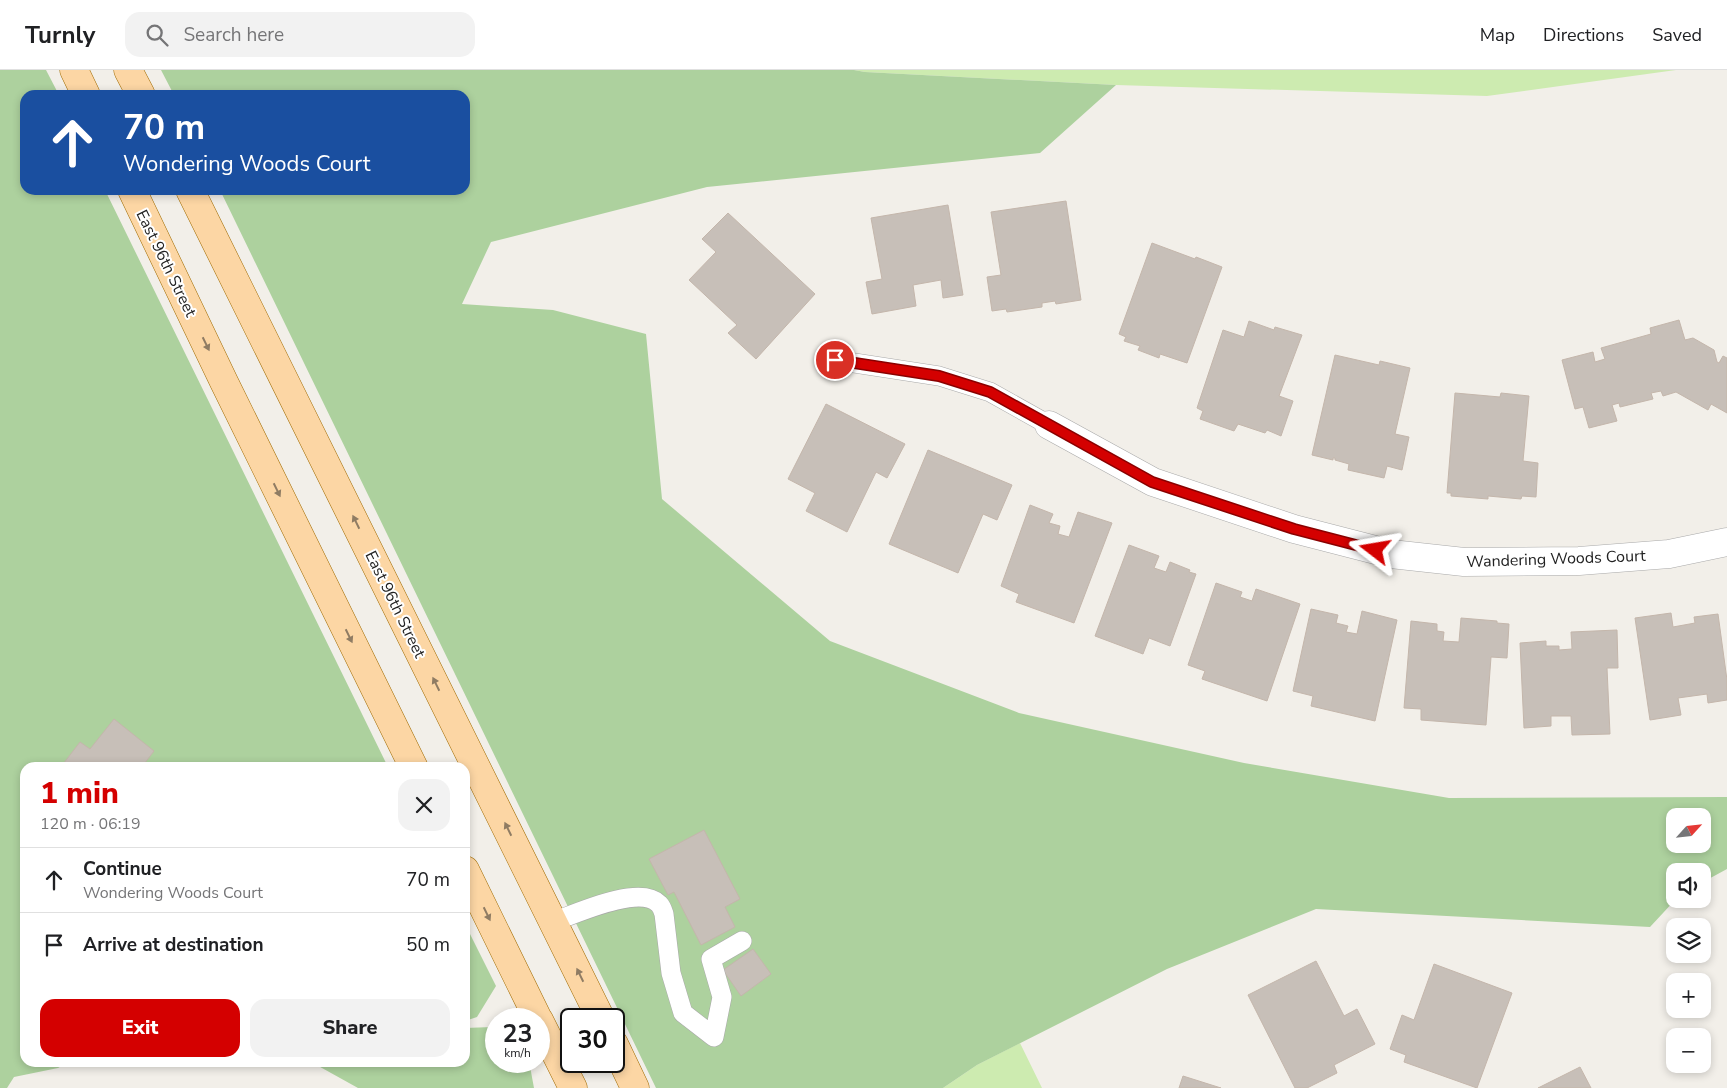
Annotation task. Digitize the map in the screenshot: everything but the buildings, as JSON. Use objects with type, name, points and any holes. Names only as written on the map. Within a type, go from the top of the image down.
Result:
[{"type":"main road","points":[[74,70],[84,90]]},
{"type":"main road","points":[[128,70],[138,90]]},
{"type":"main road","name":"East 96th Street","points":[[134,195],[411,762]]},
{"type":"main road","name":"East 96th Street","points":[[192,195],[596,1008]]},
{"type":"main road","points":[[470,880],[533,1008]]},
{"type":"main road","points":[[550,1043],[572,1088]]},
{"type":"main road","points":[[625,1067],[635,1088]]},
{"type":"street","name":"Wandering Woods Court","points":[[1049,425],[1152,482],[1294,529],[1391,554],[1464,562],[1579,561],[1669,554],[1727,542]]},
{"type":"lane","points":[[835,360],[939,376],[990,392],[1049,425]]},
{"type":"lane","points":[[553,922],[619,899],[646,897],[657,902],[664,914],[671,973],[683,1012],[714,1038],[722,997],[712,959],[742,941]]},
{"type":"green space","points":[[0,70],[46,70],[56,90],[20,90],[20,195],[107,195],[386,762],[20,762],[20,1067],[60,1067],[14,1077],[7,1088],[0,1088]]},
{"type":"green space","points":[[161,70],[854,70],[1116,85],[1040,153],[707,187],[491,242],[462,304],[553,310],[646,334],[662,499],[830,641],[1019,713],[1244,763],[1449,798],[1727,797],[1727,869],[1711,878],[1711,863],[1666,863],[1666,908],[1668,908],[1650,927],[1316,909],[1167,969],[977,1065],[943,1088],[656,1088],[625,1024],[625,1008],[617,1008],[222,195],[470,195],[470,90],[171,90]]},
{"type":"green space","points":[[854,70],[1676,70],[1487,96],[1116,85]]},
{"type":"green space","points":[[470,934],[496,986],[477,1017],[470,1019]]},
{"type":"green space","points":[[485,1027],[485,1073],[531,1073],[534,1088],[358,1088],[320,1067],[470,1067],[470,1028]]},
{"type":"green space","points":[[1020,1043],[1042,1088],[943,1088],[977,1065]]},
{"type":"route","points":[[835,360],[939,376],[990,392],[1152,482],[1294,529],[1375,550]]}]
